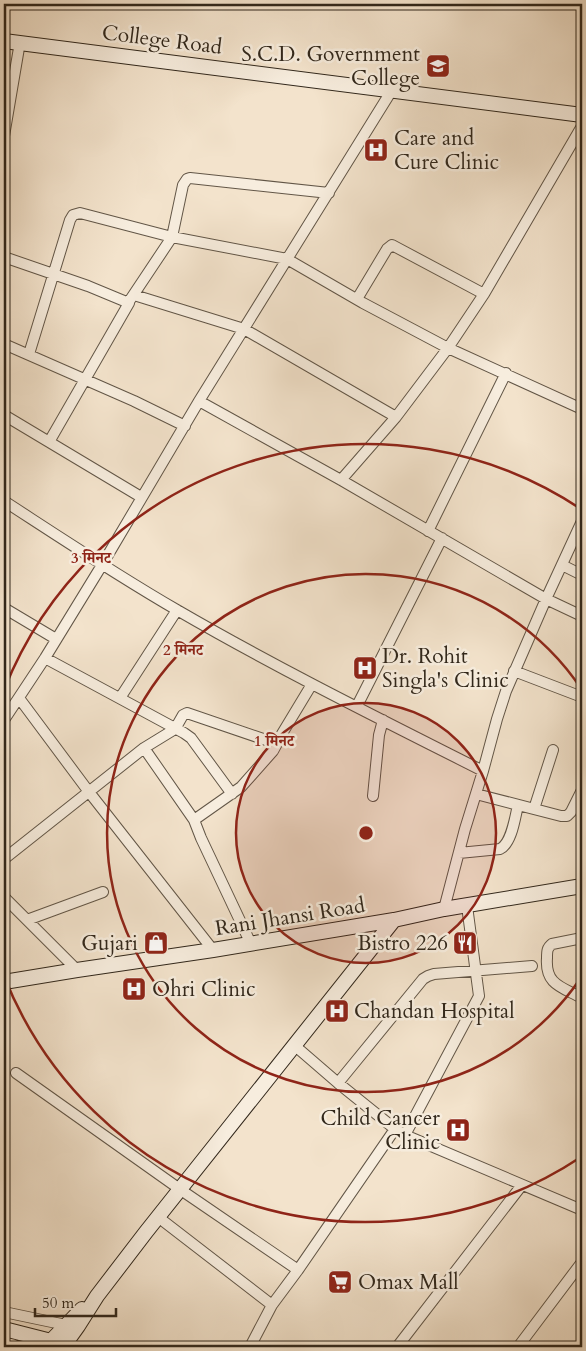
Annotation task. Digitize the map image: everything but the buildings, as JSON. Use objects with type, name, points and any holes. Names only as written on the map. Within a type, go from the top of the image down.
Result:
[{"type":"main road","points":[[4,1345],[13,1347]]},
{"type":"street","name":"College Road","points":[[4,41],[582,115]]},
{"type":"street","points":[[4,136],[20,42]]},
{"type":"street","points":[[4,720],[45,658],[199,401],[392,90]]},
{"type":"street","points":[[341,480],[396,417],[448,348],[484,294],[582,126]]},
{"type":"street","points":[[49,442],[131,299],[172,237],[183,185],[186,179],[328,193]]},
{"type":"street","points":[[29,354],[70,220],[73,215],[80,213],[172,237],[287,260],[448,348],[582,409]]},
{"type":"street","points":[[357,299],[387,249],[392,245],[484,294]]},
{"type":"street","points":[[4,256],[88,286],[244,329],[396,417]]},
{"type":"street","points":[[4,344],[85,378],[185,426]]},
{"type":"street","points":[[428,531],[506,374]]},
{"type":"street","points":[[199,401],[341,480],[546,599],[582,616]]},
{"type":"street","points":[[4,414],[142,497]]},
{"type":"street","points":[[4,501],[102,565],[178,610],[312,684],[482,771]]},
{"type":"street","points":[[444,909],[496,719],[514,670],[582,521]]},
{"type":"street","points":[[357,706],[442,538]]},
{"type":"street","points":[[562,565],[582,575]]},
{"type":"street","points":[[4,608],[56,639]]},
{"type":"street","points":[[120,698],[178,610]]},
{"type":"street","points":[[45,658],[184,732],[191,738],[232,794]]},
{"type":"street","points":[[514,670],[582,696]]},
{"type":"street","points":[[194,820],[232,794],[274,751],[312,684]]},
{"type":"street","points":[[19,698],[89,792],[213,950]]},
{"type":"street","points":[[4,859],[144,748],[175,728],[183,715],[189,713],[272,742],[279,740]]},
{"type":"street","points":[[373,796],[379,735],[383,720]]},
{"type":"street","points":[[144,748],[194,820],[251,944]]},
{"type":"street","points":[[534,809],[552,750]]},
{"type":"street","points":[[476,794],[567,816],[582,790]]},
{"type":"street","points":[[459,853],[504,847],[508,840],[518,805]]},
{"type":"street","name":"Rani Jhansi Road","points":[[4,982],[251,944],[582,886]]},
{"type":"street","points":[[27,920],[103,892]]},
{"type":"street","points":[[4,896],[77,970]]},
{"type":"street","points":[[405,1135],[477,1001],[479,990],[466,906]]},
{"type":"street","points":[[57,1344],[394,920]]},
{"type":"street","points":[[582,938],[552,944],[547,950],[546,964],[548,976],[551,980],[582,998]]},
{"type":"street","points":[[338,1083],[428,976],[532,966]]},
{"type":"street","points":[[294,1045],[338,1083],[405,1135],[582,1210]]},
{"type":"street","points":[[16,1073],[298,1270]]},
{"type":"street","points":[[250,1347],[272,1305],[395,1129]]},
{"type":"street","points":[[397,1347],[522,1185]]},
{"type":"street","points":[[158,1217],[272,1305]]},
{"type":"street","points":[[518,1347],[582,1262]]},
{"type":"street","points":[[57,1344],[66,1325],[97,1296]]},
{"type":"street","points":[[4,1312],[66,1325]]},
{"type":"street","points":[[4,1329],[57,1344]]},
{"type":"place","name":"S.C.D. Government College","points":[[438,66]]},
{"type":"place","name":"Care and Cure Clinic","points":[[376,150]]},
{"type":"place","name":"Dr. Rohit Singla's Clinic","points":[[365,668]]},
{"type":"place","name":"Gujari","points":[[156,943]]},
{"type":"place","name":"Bistro 226","points":[[465,943]]},
{"type":"place","name":"Ohri Clinic","points":[[134,989]]},
{"type":"place","name":"Chandan Hospital","points":[[337,1011]]},
{"type":"place","name":"Child Cancer Clinic","points":[[458,1130]]},
{"type":"place","name":"Omax Mall","points":[[340,1282]]}]
